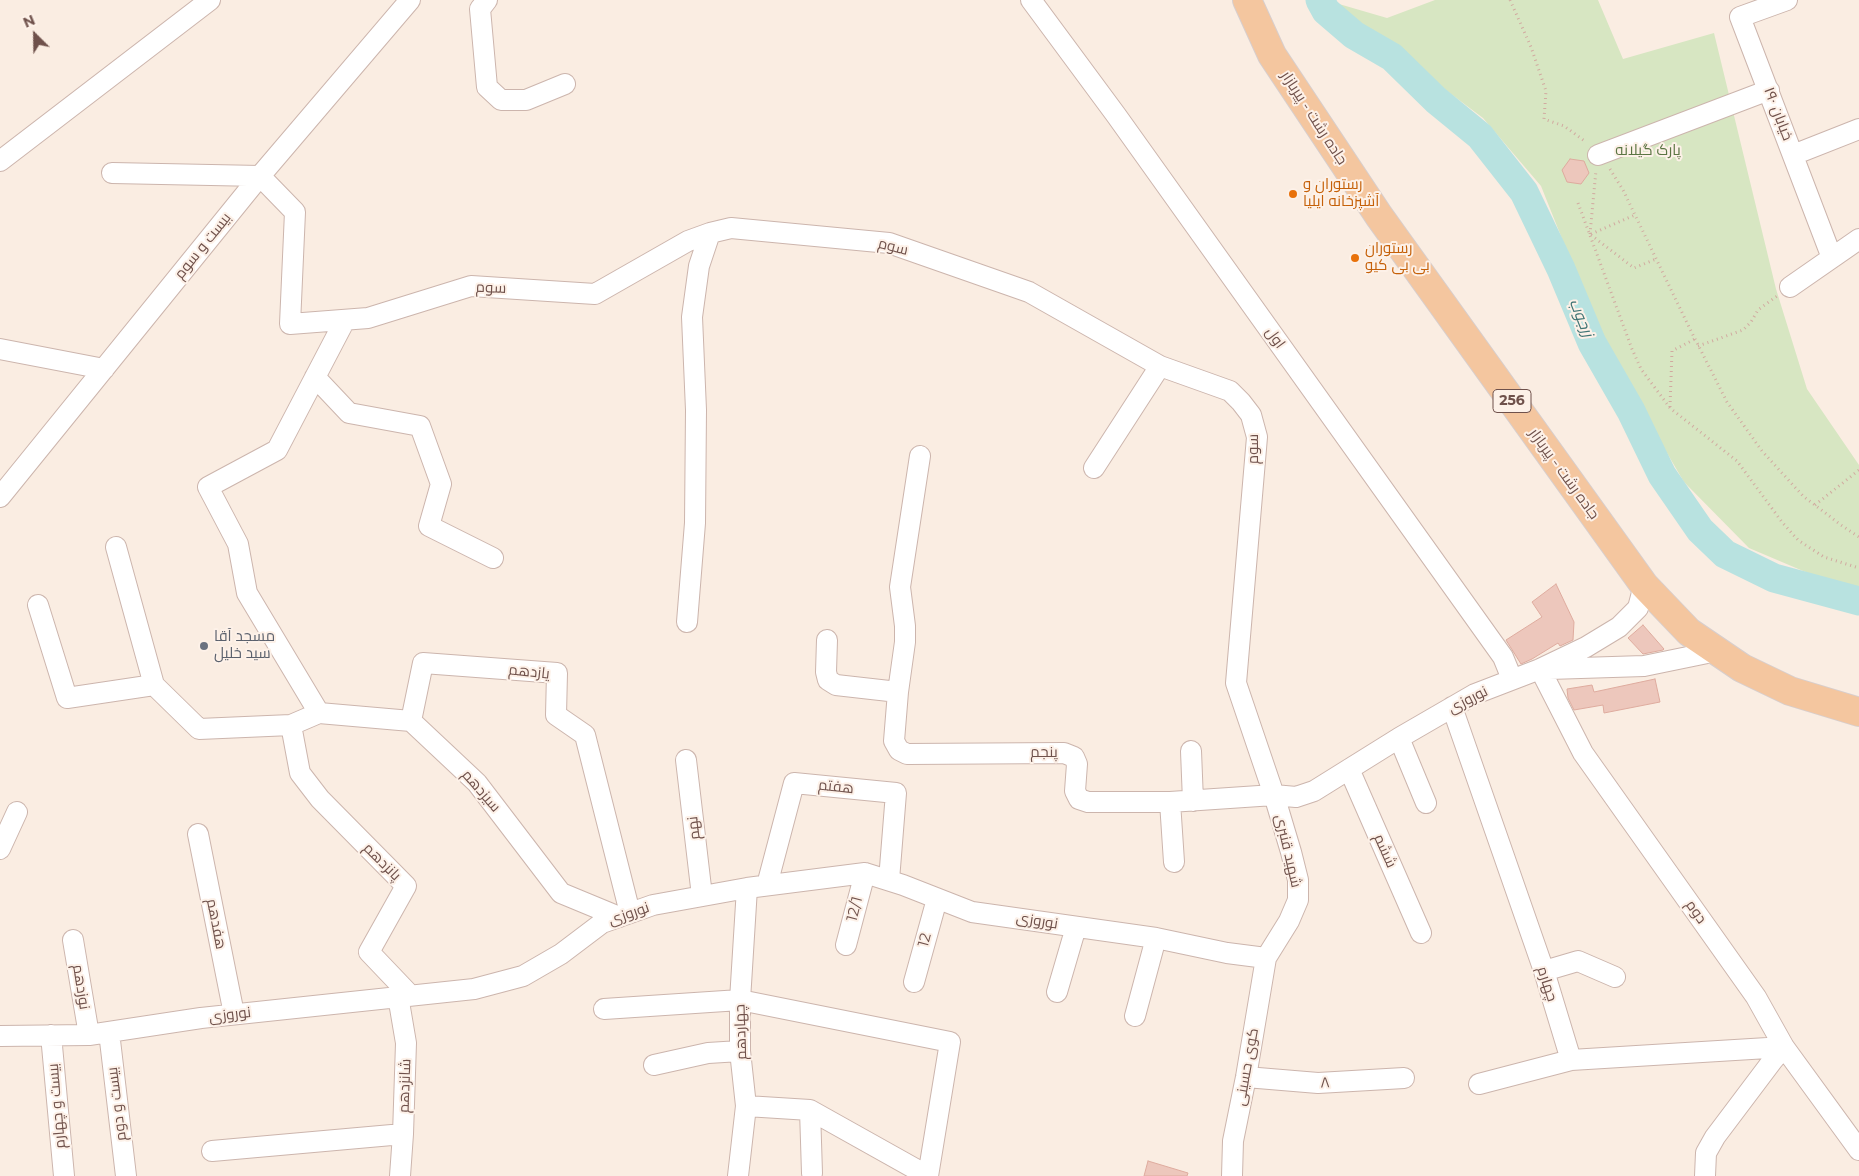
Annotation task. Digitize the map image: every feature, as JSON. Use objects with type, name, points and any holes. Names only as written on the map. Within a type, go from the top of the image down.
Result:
[{"type":"main road","name":"جاده رشت - پیربازار","points":[[1247,0],[1272,55],[1368,200],[1644,584],[1689,632],[1742,668],[1790,691],[1859,712]]},
{"type":"street","points":[[0,161],[210,0]]},
{"type":"street","name":"بیست و سوم","points":[[0,497],[260,176],[410,0]]},
{"type":"street","points":[[487,0],[480,9],[487,87],[501,100],[526,100],[565,84]]},
{"type":"street","name":"اول","points":[[1031,0],[1122,123],[1504,657],[1512,679]]},
{"type":"street","name":"خیابان ۱۹۰","points":[[1787,0],[1740,17],[1832,258]]},
{"type":"street","points":[[1598,155],[1768,90]]},
{"type":"street","points":[[1793,155],[1859,129]]},
{"type":"street","points":[[112,173],[260,176]]},
{"type":"street","name":"سوم","points":[[260,176],[295,212],[290,324],[368,318],[471,286],[595,294],[688,241],[731,228],[889,243],[1029,292],[1160,366],[1230,391],[1250,415],[1257,437],[1236,683],[1274,795]]},
{"type":"street","points":[[687,622],[695,523],[696,410],[692,317],[699,266],[710,233]]},
{"type":"street","points":[[1790,287],[1859,239]]},
{"type":"street","points":[[319,713],[247,593],[238,544],[208,487],[278,450],[345,320]]},
{"type":"street","points":[[0,349],[104,369]]},
{"type":"street","points":[[1094,468],[1160,366]]},
{"type":"street","points":[[315,377],[349,413],[420,426],[441,484],[429,526],[493,558]]},
{"type":"street","points":[[828,640],[826,672],[828,680],[836,685],[898,692],[905,642],[900,587],[920,456]]},
{"type":"street","points":[[116,547],[154,685],[199,729],[291,725],[319,713],[411,721]]},
{"type":"street","name":"نوروزی","points":[[1274,795],[1296,797],[1314,791],[1399,738],[1475,694],[1540,669],[1586,647],[1619,627],[1638,608],[1644,584]]},
{"type":"street","points":[[38,605],[67,698],[154,685]]},
{"type":"street","points":[[1540,669],[1644,666],[1716,650]]},
{"type":"street","name":"یازدهم","points":[[411,721],[423,663],[556,673],[556,715],[585,736],[625,915]]},
{"type":"street","name":"دوم","points":[[1540,669],[1583,753],[1756,997],[1784,1047],[1859,1150]]},
{"type":"street","name":"پنجم","points":[[898,692],[894,741],[899,750],[907,754],[1064,753],[1074,756],[1077,764],[1075,791],[1079,799],[1088,802],[1170,802],[1274,795]]},
{"type":"street","name":"چهارم","points":[[1452,707],[1544,971],[1571,1060]]},
{"type":"street","name":"سیزدهم","points":[[411,721],[477,782],[561,893],[625,915]]},
{"type":"street","name":"پانزدهم","points":[[291,725],[300,773],[320,799],[406,886],[369,952],[404,996]]},
{"type":"street","points":[[1399,738],[1426,803]]},
{"type":"street","points":[[1191,751],[1193,801]]},
{"type":"street","name":"نهم","points":[[686,760],[702,896]]},
{"type":"street","name":"ششم","points":[[1349,769],[1422,933]]},
{"type":"street","name":"هفتم","points":[[767,885],[794,783],[896,793],[889,880]]},
{"type":"street","name":"شهید قنبری","points":[[1266,958],[1290,921],[1298,900],[1298,880],[1274,795]]},
{"type":"street","points":[[1170,802],[1174,862]]},
{"type":"street","points":[[0,849],[17,812]]},
{"type":"street","name":"هفدهم","points":[[198,834],[234,1014]]},
{"type":"street","name":"نوروزی","points":[[0,1036],[89,1035],[234,1014],[474,989],[524,976],[560,954],[602,923],[653,905],[747,888],[864,872],[972,912],[1156,938],[1227,953],[1266,958]]},
{"type":"street","name":"12/1","points":[[846,945],[864,872]]},
{"type":"street","name":"چهاردهم","points":[[738,1176],[746,1106],[740,1051],[740,1000],[747,888]]},
{"type":"street","name":"12","points":[[914,982],[937,899]]},
{"type":"street","points":[[1057,992],[1076,927]]},
{"type":"street","points":[[1135,1016],[1156,938]]},
{"type":"street","name":"نوزدهم","points":[[73,940],[89,1035]]},
{"type":"street","name":"کوی حسینی","points":[[1232,1176],[1233,1140],[1246,1077],[1266,958]]},
{"type":"street","points":[[1544,971],[1578,961],[1615,977]]},
{"type":"street","name":"شانزدهم","points":[[400,1176],[406,1043],[404,996]]},
{"type":"street","points":[[604,1009],[740,1000],[950,1042],[928,1176],[810,1110],[746,1106]]},
{"type":"street","name":"بیست و دوم","points":[[109,1032],[126,1176]]},
{"type":"street","name":"بیست و چهارم","points":[[51,1035],[64,1176]]},
{"type":"street","points":[[1479,1084],[1571,1060],[1784,1047]]},
{"type":"street","points":[[1705,1176],[1706,1153],[1715,1137],[1772,1060],[1784,1047]]},
{"type":"street","points":[[654,1065],[708,1053],[740,1051]]},
{"type":"street","name":"۸","points":[[1246,1077],[1318,1083],[1404,1078]]},
{"type":"street","points":[[810,1110],[812,1173]]},
{"type":"street","points":[[212,1151],[403,1134]]},
{"type":"path","points":[[1510,0],[1531,47],[1546,91],[1544,119],[1573,132],[1598,155],[1614,174],[1636,215],[1698,346],[1727,402],[1762,451],[1803,496],[1859,537]]},
{"type":"path","points":[[1590,234],[1598,155]]},
{"type":"path","points":[[1578,203],[1638,362],[1670,408],[1737,461],[1782,522],[1798,540],[1824,557],[1859,568]]},
{"type":"path","points":[[1590,234],[1636,215]]},
{"type":"path","points":[[1590,234],[1634,268],[1656,259]]},
{"type":"path","points":[[1698,346],[1743,330],[1751,322],[1758,310],[1790,287]]},
{"type":"path","points":[[1670,408],[1672,351],[1695,339]]},
{"type":"path","points":[[1815,505],[1859,470]]},
{"type":"green space","name":"پارک گیلانه","points":[[1435,0],[1598,0],[1623,59],[1714,33],[1776,289],[1807,389],[1859,465],[1859,591],[1836,585],[1749,548],[1684,482],[1606,349],[1541,186],[1483,118],[1375,37],[1339,4],[1387,18]]},
{"type":"building","points":[[1570,159],[1584,161],[1589,173],[1581,184],[1567,182],[1562,170]]},
{"type":"building","points":[[1556,584],[1574,622],[1573,640],[1560,646],[1558,643],[1521,664],[1506,640],[1542,617],[1532,602]]},
{"type":"building","points":[[1643,625],[1663,650],[1643,654],[1628,638]]},
{"type":"building","points":[[1655,679],[1660,702],[1604,713],[1603,705],[1574,710],[1568,698],[1567,689],[1592,685],[1594,692]]},
{"type":"building","points":[[1148,1161],[1188,1173],[1187,1176],[1144,1176]]},
{"type":"waterway","name":"زرجوب","points":[[1320,0],[1326,11],[1354,35],[1392,57],[1436,100],[1480,136],[1524,192],[1561,269],[1592,343],[1631,411],[1662,475],[1700,530],[1725,554],[1774,578],[1859,601]]},
{"type":"place","name":"رستوران و آشپزخانه ایلیا","points":[[1293,194]]},
{"type":"place","name":"رستوران بی بی کیو","points":[[1355,258]]},
{"type":"place","name":"مسجد آقا سید خلیل","points":[[204,646]]}]
